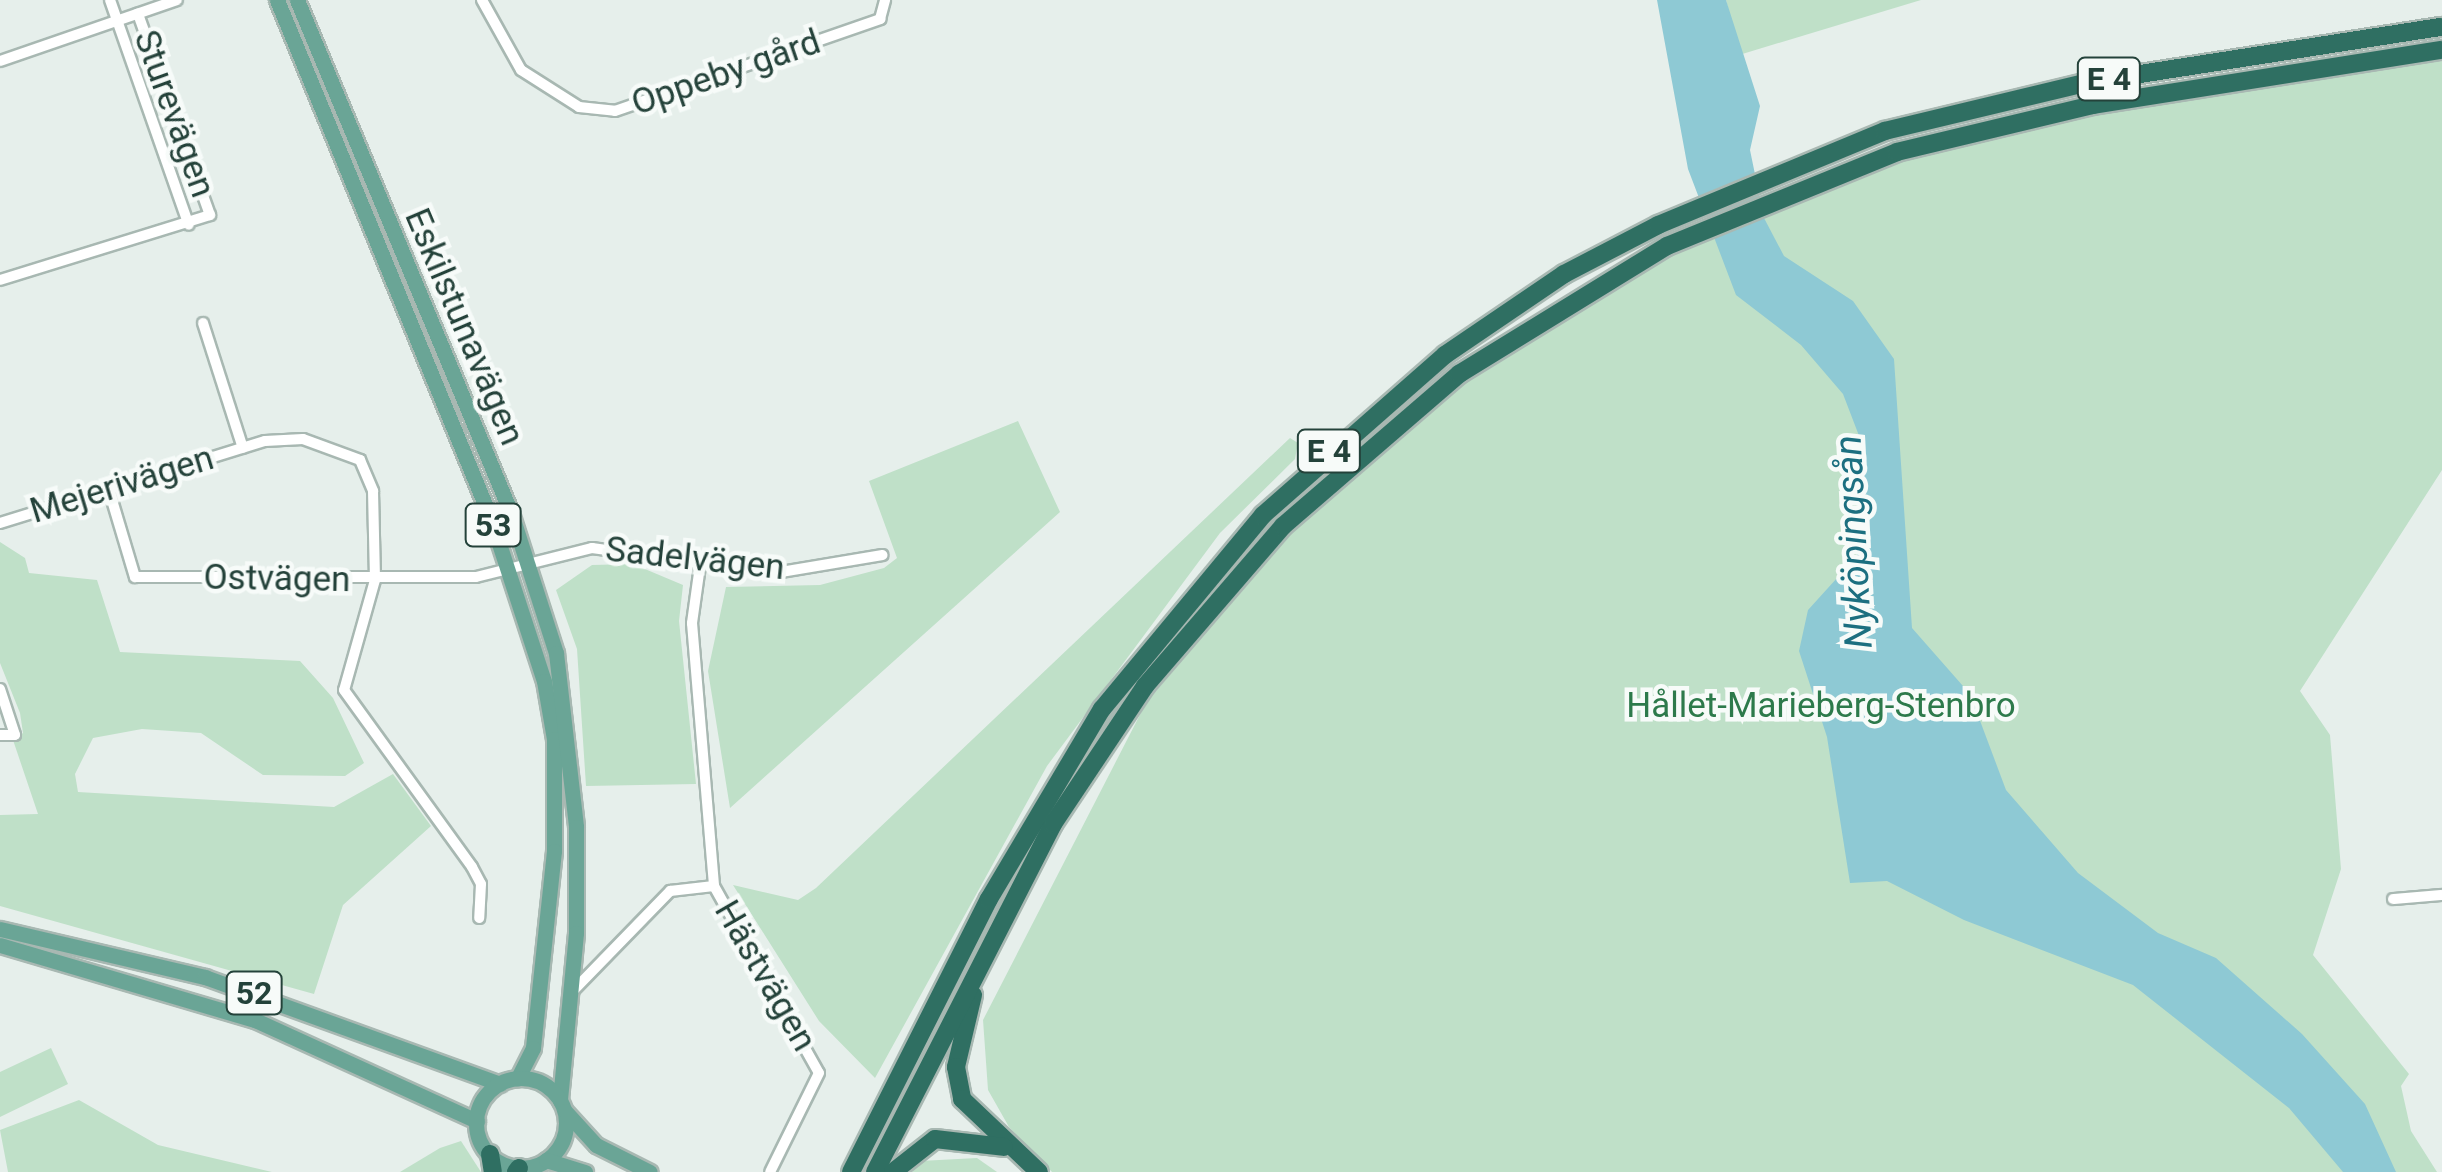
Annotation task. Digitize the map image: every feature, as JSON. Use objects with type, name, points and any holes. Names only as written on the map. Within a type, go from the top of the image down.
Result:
[{"type":"highway","name":"E 4","points":[[851,1172],[1040,805],[1170,617],[1263,515],[1376,411],[1507,311],[1658,225],[1785,168],[2009,97],[2442,27]]},
{"type":"highway","name":"E 4","points":[[875,1172],[984,955],[1110,735],[1186,633],[1283,526],[1460,374],[1667,246],[1794,188],[2014,120],[2442,50]]},
{"type":"highway","points":[[984,955],[956,1078],[968,1111],[1039,1172]]},
{"type":"highway","points":[[893,1172],[935,1140],[1011,1150]]},
{"type":"main road","name":"Eskilstunavägen","points":[[278,0],[509,570],[554,739],[554,851],[533,1048],[518,1078]]},
{"type":"main road","name":"Eskilstunavägen","points":[[297,0],[529,563],[556,653],[573,766],[570,995],[562,1105]]},
{"type":"main road","name":"52","points":[[0,928],[223,982],[500,1084]]},
{"type":"main road","name":"52","points":[[0,945],[254,1020],[477,1121]]},
{"type":"main road","points":[[562,1105],[562,1141],[546,1160],[517,1170],[491,1163],[477,1121],[500,1084],[518,1078],[542,1083],[562,1105],[596,1145],[650,1172]]},
{"type":"main road","points":[[546,1160],[585,1172]]},
{"type":"street","name":"Sturevägen","points":[[110,0],[188,225],[210,214],[138,14]]},
{"type":"street","points":[[0,60],[177,0]]},
{"type":"street","name":"Oppeby gård","points":[[482,0],[521,70],[579,107],[615,111],[880,19],[885,0]]},
{"type":"street","points":[[0,280],[188,225]]},
{"type":"street","name":"Mejerivägen","points":[[203,322],[243,448]]},
{"type":"street","name":"Mejerivägen","points":[[0,523],[243,448],[303,438],[360,460],[374,492],[375,580],[344,690],[472,867],[482,884],[480,918]]},
{"type":"street","name":"Ostvägen","points":[[109,490],[135,577],[375,580],[509,570]]},
{"type":"street","name":"Sadelvägen","points":[[509,570],[592,548],[700,566],[775,573],[882,554]]},
{"type":"street","name":"Hästvägen","points":[[700,566],[692,623],[714,886],[815,1062],[812,1097],[770,1172]]},
{"type":"street","points":[[0,689],[15,736],[0,735]]},
{"type":"street","name":"Hästvägen","points":[[570,995],[670,891],[714,886]]},
{"type":"street","points":[[2394,899],[2442,895]]},
{"type":"green space","points":[[1726,0],[1921,0],[1739,55]]},
{"type":"green space","name":"Hållet-Marieberg-Stenbro","points":[[2442,61],[2442,470],[2300,691],[2330,735],[2341,869],[2313,955],[2409,1074],[2401,1086],[2411,1131],[2437,1172],[1052,1172],[1009,1127],[988,1090],[983,1020],[1146,703],[1288,533],[1468,380],[1667,254],[1905,157],[2082,113]]},
{"type":"green space","points":[[1018,421],[1060,512],[730,808],[708,671],[726,587],[820,585],[884,568],[897,558],[869,481]]},
{"type":"green space","points":[[1290,438],[1298,443],[1295,459],[1220,533],[1047,766],[875,1078],[819,1021],[733,885],[798,900],[816,888]]},
{"type":"green space","points":[[0,542],[25,558],[29,573],[97,580],[120,652],[300,661],[333,698],[364,763],[345,776],[263,775],[201,733],[142,729],[93,738],[75,774],[78,792],[334,807],[393,774],[431,826],[343,905],[314,994],[0,906],[0,815],[38,814],[13,740],[23,733],[20,713],[0,663]]},
{"type":"green space","points":[[633,564],[683,585],[679,621],[696,784],[586,786],[577,649],[556,590],[592,565]]},
{"type":"green space","points":[[51,1048],[68,1084],[0,1117],[0,1072]]},
{"type":"green space","points":[[79,1100],[158,1145],[272,1172],[8,1172],[0,1130]]},
{"type":"green space","points":[[461,1141],[481,1172],[400,1172],[440,1148]]},
{"type":"green space","points":[[977,1158],[997,1172],[912,1172],[920,1161]]},
{"type":"water","points":[[1657,0],[1726,0],[1760,106],[1750,150],[1764,218],[1784,256],[1853,301],[1894,359],[1912,628],[1970,694],[2006,790],[2078,873],[2158,933],[2216,958],[2302,1034],[2365,1104],[2396,1172],[2343,1172],[2289,1108],[2133,985],[1964,920],[1887,881],[1850,883],[1827,737],[1799,651],[1808,610],[1857,556],[1866,454],[1843,394],[1801,345],[1736,295],[1688,169]]},
{"type":"water label","name":"Nyköpingsån","points":[[1854,542]]}]
